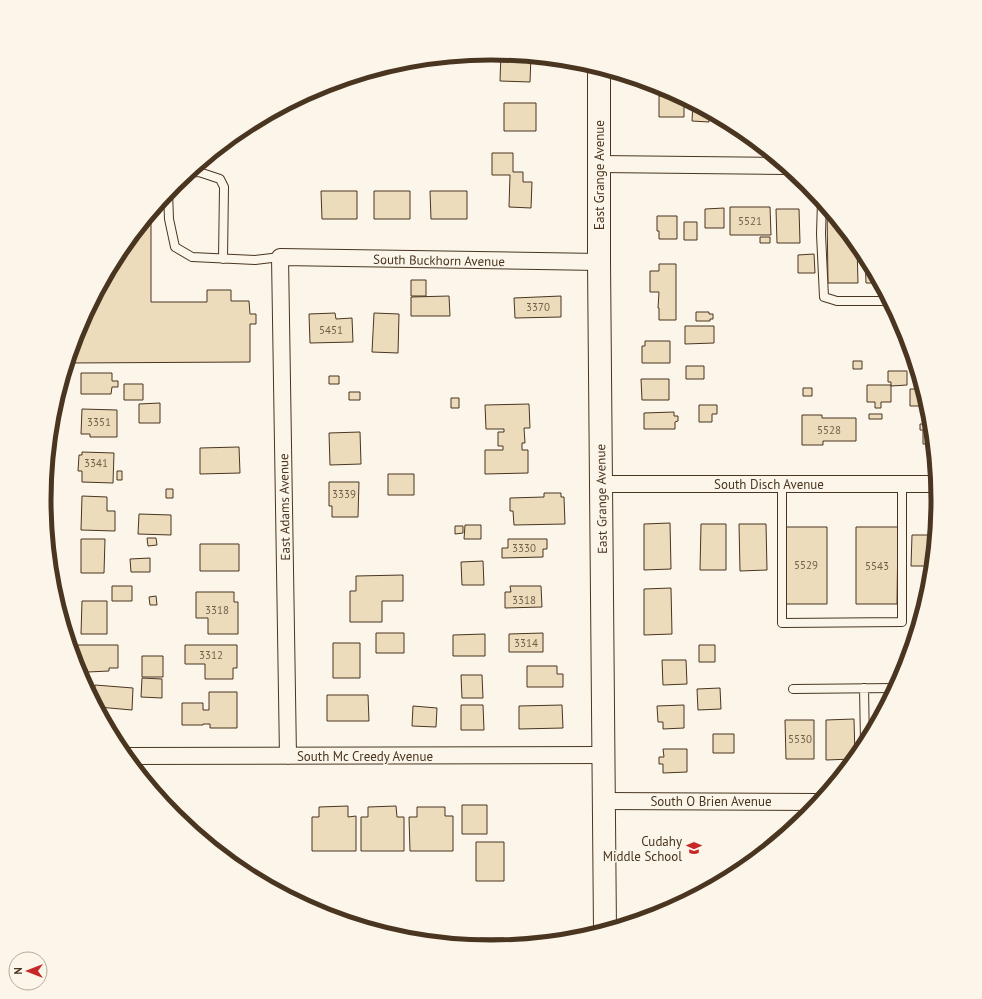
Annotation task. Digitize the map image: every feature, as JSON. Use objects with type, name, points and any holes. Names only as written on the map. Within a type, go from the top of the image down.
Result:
[{"type":"street","name":"East Grange Avenue","points":[[599,73],[599,262],[605,925]]},
{"type":"street","points":[[599,164],[777,166]]},
{"type":"street","name":"South Buckhorn Avenue","points":[[280,258],[599,262]]},
{"type":"street","name":"East Adams Avenue","points":[[280,258],[288,756]]},
{"type":"street","name":"South Disch Avenue","points":[[601,484],[930,484]]},
{"type":"street","name":"South Mc Creedy Avenue","points":[[134,756],[604,755]]},
{"type":"street","name":"South O Brien Avenue","points":[[604,801],[811,802]]},
{"type":"lane","points":[[198,172],[220,179],[224,187],[223,259]]},
{"type":"lane","points":[[168,200],[169,219],[175,247],[192,258],[255,260],[280,258]]},
{"type":"lane","points":[[822,209],[821,234],[824,297],[837,301],[884,301]]},
{"type":"lane","points":[[782,484],[782,623],[902,622],[902,484]]},
{"type":"lane","points":[[864,688],[865,732]]},
{"type":"lane","points":[[793,689],[889,688]]},
{"type":"building","points":[[501,60],[531,61],[530,82],[500,81]]},
{"type":"building","points":[[659,96],[666,96],[684,104],[684,117],[659,117]]},
{"type":"building","points":[[504,103],[536,103],[536,131],[504,131]]},
{"type":"building","points":[[693,108],[709,117],[709,122],[692,121]]},
{"type":"building","points":[[492,153],[513,153],[513,172],[523,172],[523,182],[532,182],[531,208],[509,207],[510,175],[492,175]]},
{"type":"building","points":[[321,191],[357,191],[357,219],[322,219]]},
{"type":"building","points":[[374,191],[410,191],[410,219],[374,219]]},
{"type":"building","points":[[430,191],[467,191],[467,219],[431,219]]},
{"type":"building","points":[[730,207],[770,207],[771,235],[730,235]]},
{"type":"building","points":[[724,208],[724,228],[705,228],[705,209]]},
{"type":"building","points":[[776,209],[799,209],[800,243],[777,243]]},
{"type":"building","points":[[657,216],[677,216],[677,239],[659,239],[659,231],[657,231]]},
{"type":"building","points":[[827,216],[857,255],[858,283],[828,283]]},
{"type":"building","points":[[151,220],[151,302],[207,302],[207,290],[231,290],[231,301],[249,301],[250,314],[256,314],[256,324],[250,324],[250,362],[73,363],[84,331],[110,279],[125,255]]},
{"type":"building","points":[[684,222],[697,222],[697,240],[684,240]]},
{"type":"building","points":[[760,237],[770,237],[770,243],[760,243]]},
{"type":"building","points":[[814,254],[815,273],[798,273],[798,255]]},
{"type":"building","points":[[659,264],[676,264],[676,320],[659,320],[659,292],[650,292],[650,271],[659,271]]},
{"type":"building","points":[[865,269],[874,283],[866,283]]},
{"type":"building","points":[[411,280],[426,280],[426,296],[411,296]]},
{"type":"building","points":[[449,296],[450,316],[411,316],[411,297]]},
{"type":"building","points":[[561,296],[561,317],[515,318],[514,298]]},
{"type":"building","points":[[696,312],[709,312],[709,314],[713,314],[713,319],[710,319],[710,321],[696,321]]},
{"type":"building","points":[[335,313],[336,319],[352,318],[353,342],[310,343],[309,314]]},
{"type":"building","points":[[374,313],[399,314],[398,353],[372,352]]},
{"type":"building","points":[[685,326],[714,326],[714,343],[685,344]]},
{"type":"building","points":[[645,341],[670,341],[670,363],[642,363],[642,346],[645,346]]},
{"type":"building","points":[[853,361],[862,361],[862,369],[853,369]]},
{"type":"building","points":[[686,366],[704,366],[704,379],[686,379]]},
{"type":"building","points":[[888,371],[907,371],[907,385],[891,386],[891,382],[888,382]]},
{"type":"building","points":[[81,373],[112,373],[112,381],[118,381],[118,387],[112,387],[111,394],[81,394]]},
{"type":"building","points":[[329,376],[339,376],[339,384],[329,384]]},
{"type":"building","points":[[641,379],[669,379],[669,400],[642,400]]},
{"type":"building","points":[[124,384],[143,384],[143,400],[124,400]]},
{"type":"building","points":[[867,385],[891,385],[891,402],[881,402],[881,408],[875,408],[875,402],[867,402]]},
{"type":"building","points":[[803,388],[812,388],[812,396],[803,396]]},
{"type":"building","points":[[910,389],[917,389],[921,406],[910,406]]},
{"type":"building","points":[[349,392],[360,392],[360,400],[349,400]]},
{"type":"building","points":[[451,398],[459,398],[459,408],[451,408]]},
{"type":"building","points":[[160,403],[160,423],[139,423],[139,404]]},
{"type":"building","points":[[529,404],[530,428],[524,428],[525,443],[522,443],[522,450],[528,450],[528,473],[485,474],[485,450],[503,450],[503,446],[498,446],[498,432],[504,432],[504,429],[486,429],[485,405]]},
{"type":"building","points":[[699,405],[717,405],[717,414],[712,414],[712,422],[699,422]]},
{"type":"building","points":[[82,409],[117,410],[117,437],[90,437],[90,434],[81,434]]},
{"type":"building","points":[[674,412],[674,416],[678,416],[678,421],[675,422],[675,429],[644,429],[644,413]]},
{"type":"building","points":[[869,414],[882,414],[882,419],[869,419]]},
{"type":"building","points":[[802,415],[822,415],[822,418],[856,418],[856,441],[823,441],[823,445],[802,445]]},
{"type":"building","points":[[924,420],[927,444],[923,444],[923,430],[920,430],[920,424],[923,424]]},
{"type":"building","points":[[360,432],[361,464],[330,465],[329,433]]},
{"type":"building","points":[[239,447],[240,473],[200,474],[200,448]]},
{"type":"building","points":[[82,452],[114,453],[113,483],[82,482],[82,471],[78,471],[79,455],[82,455]]},
{"type":"building","points":[[117,471],[122,471],[122,480],[117,480]]},
{"type":"building","points":[[388,474],[414,474],[414,495],[388,495]]},
{"type":"building","points":[[329,482],[359,482],[358,517],[332,517],[332,506],[329,506]]},
{"type":"building","points":[[166,489],[173,489],[173,498],[166,498]]},
{"type":"building","points":[[544,493],[561,493],[561,497],[564,497],[565,524],[514,525],[513,511],[510,511],[510,498],[544,497]]},
{"type":"building","points":[[82,496],[107,497],[107,511],[115,511],[115,531],[81,530]]},
{"type":"building","points":[[139,514],[171,515],[171,535],[138,534]]},
{"type":"building","points":[[670,523],[671,569],[644,570],[644,524]]},
{"type":"building","points":[[701,524],[726,524],[726,570],[700,570]]},
{"type":"building","points":[[739,524],[766,524],[767,570],[740,571]]},
{"type":"building","points":[[465,525],[481,525],[481,539],[464,539]]},
{"type":"building","points":[[455,526],[463,526],[463,533],[455,534]]},
{"type":"building","points":[[786,527],[827,527],[827,604],[786,604]]},
{"type":"building","points":[[856,527],[898,527],[897,604],[856,604]]},
{"type":"building","points":[[912,535],[929,535],[926,566],[911,566]]},
{"type":"building","points":[[147,538],[156,538],[157,545],[148,546]]},
{"type":"building","points":[[81,539],[105,539],[104,573],[81,573]]},
{"type":"building","points":[[508,539],[547,539],[547,549],[543,549],[543,557],[502,558],[502,548],[508,548]]},
{"type":"building","points":[[200,544],[239,544],[239,571],[200,571]]},
{"type":"building","points":[[150,558],[150,572],[131,572],[130,559]]},
{"type":"building","points":[[483,561],[484,585],[462,585],[461,562]]},
{"type":"building","points":[[403,575],[403,601],[382,601],[382,622],[350,622],[350,591],[356,591],[356,576]]},
{"type":"building","points":[[112,586],[132,586],[132,601],[112,601]]},
{"type":"building","points":[[510,586],[541,586],[542,607],[505,608],[505,592],[511,592]]},
{"type":"building","points":[[671,588],[672,634],[644,635],[644,589]]},
{"type":"building","points":[[196,592],[234,592],[234,602],[238,602],[238,634],[208,634],[208,618],[196,618]]},
{"type":"building","points":[[156,596],[157,605],[150,605],[149,597]]},
{"type":"building","points":[[82,601],[107,601],[107,634],[81,634]]},
{"type":"building","points":[[376,633],[404,633],[404,653],[376,653]]},
{"type":"building","points":[[543,633],[543,652],[509,652],[509,634]]},
{"type":"building","points":[[485,634],[485,656],[453,656],[453,635]]},
{"type":"building","points":[[333,643],[360,643],[360,678],[333,678]]},
{"type":"building","points":[[75,645],[118,645],[118,668],[109,668],[109,671],[88,672],[87,669],[84,669]]},
{"type":"building","points":[[185,645],[237,645],[237,668],[233,668],[233,679],[205,679],[205,664],[185,664]]},
{"type":"building","points":[[699,645],[715,645],[715,662],[699,662]]},
{"type":"building","points":[[142,656],[163,656],[163,677],[142,677]]},
{"type":"building","points":[[662,660],[686,660],[687,684],[663,685]]},
{"type":"building","points":[[527,666],[557,666],[557,674],[563,674],[563,687],[527,687]]},
{"type":"building","points":[[461,675],[482,675],[483,698],[462,698]]},
{"type":"building","points":[[142,678],[162,679],[162,698],[141,697]]},
{"type":"building","points":[[95,685],[133,688],[132,710],[104,707],[95,691]]},
{"type":"building","points":[[720,688],[721,709],[698,710],[697,689]]},
{"type":"building","points":[[209,692],[237,692],[237,728],[210,728],[210,724],[182,725],[182,703],[203,703],[203,710],[209,710]]},
{"type":"building","points":[[327,695],[368,695],[369,721],[327,721]]},
{"type":"building","points":[[461,705],[483,705],[484,730],[461,730]]},
{"type":"building","points":[[562,705],[563,728],[519,729],[519,706]]},
{"type":"building","points":[[684,705],[684,728],[663,729],[663,722],[658,722],[657,706]]},
{"type":"building","points":[[413,706],[437,708],[436,727],[412,726]]},
{"type":"building","points":[[854,719],[855,747],[846,759],[826,760],[826,720]]},
{"type":"building","points":[[785,720],[814,720],[814,759],[786,759]]},
{"type":"building","points":[[713,734],[734,734],[734,753],[713,753]]},
{"type":"building","points":[[663,749],[687,749],[687,772],[663,773],[663,764],[659,764],[659,757],[664,757]]},
{"type":"building","points":[[462,805],[487,805],[487,834],[462,834]]},
{"type":"building","points":[[348,806],[348,817],[356,816],[356,851],[312,851],[312,817],[319,817],[319,807]]},
{"type":"building","points":[[396,806],[397,817],[404,817],[404,851],[361,851],[361,817],[368,817],[368,807]]},
{"type":"building","points":[[417,807],[445,807],[445,816],[453,816],[453,851],[410,851],[409,817],[417,817]]},
{"type":"building","points":[[476,842],[504,842],[504,881],[476,881]]},
{"type":"building","points":[[480,938],[504,938],[504,940],[480,940]]},
{"type":"place","name":"Cudahy Middle School","points":[[694,848]]}]
